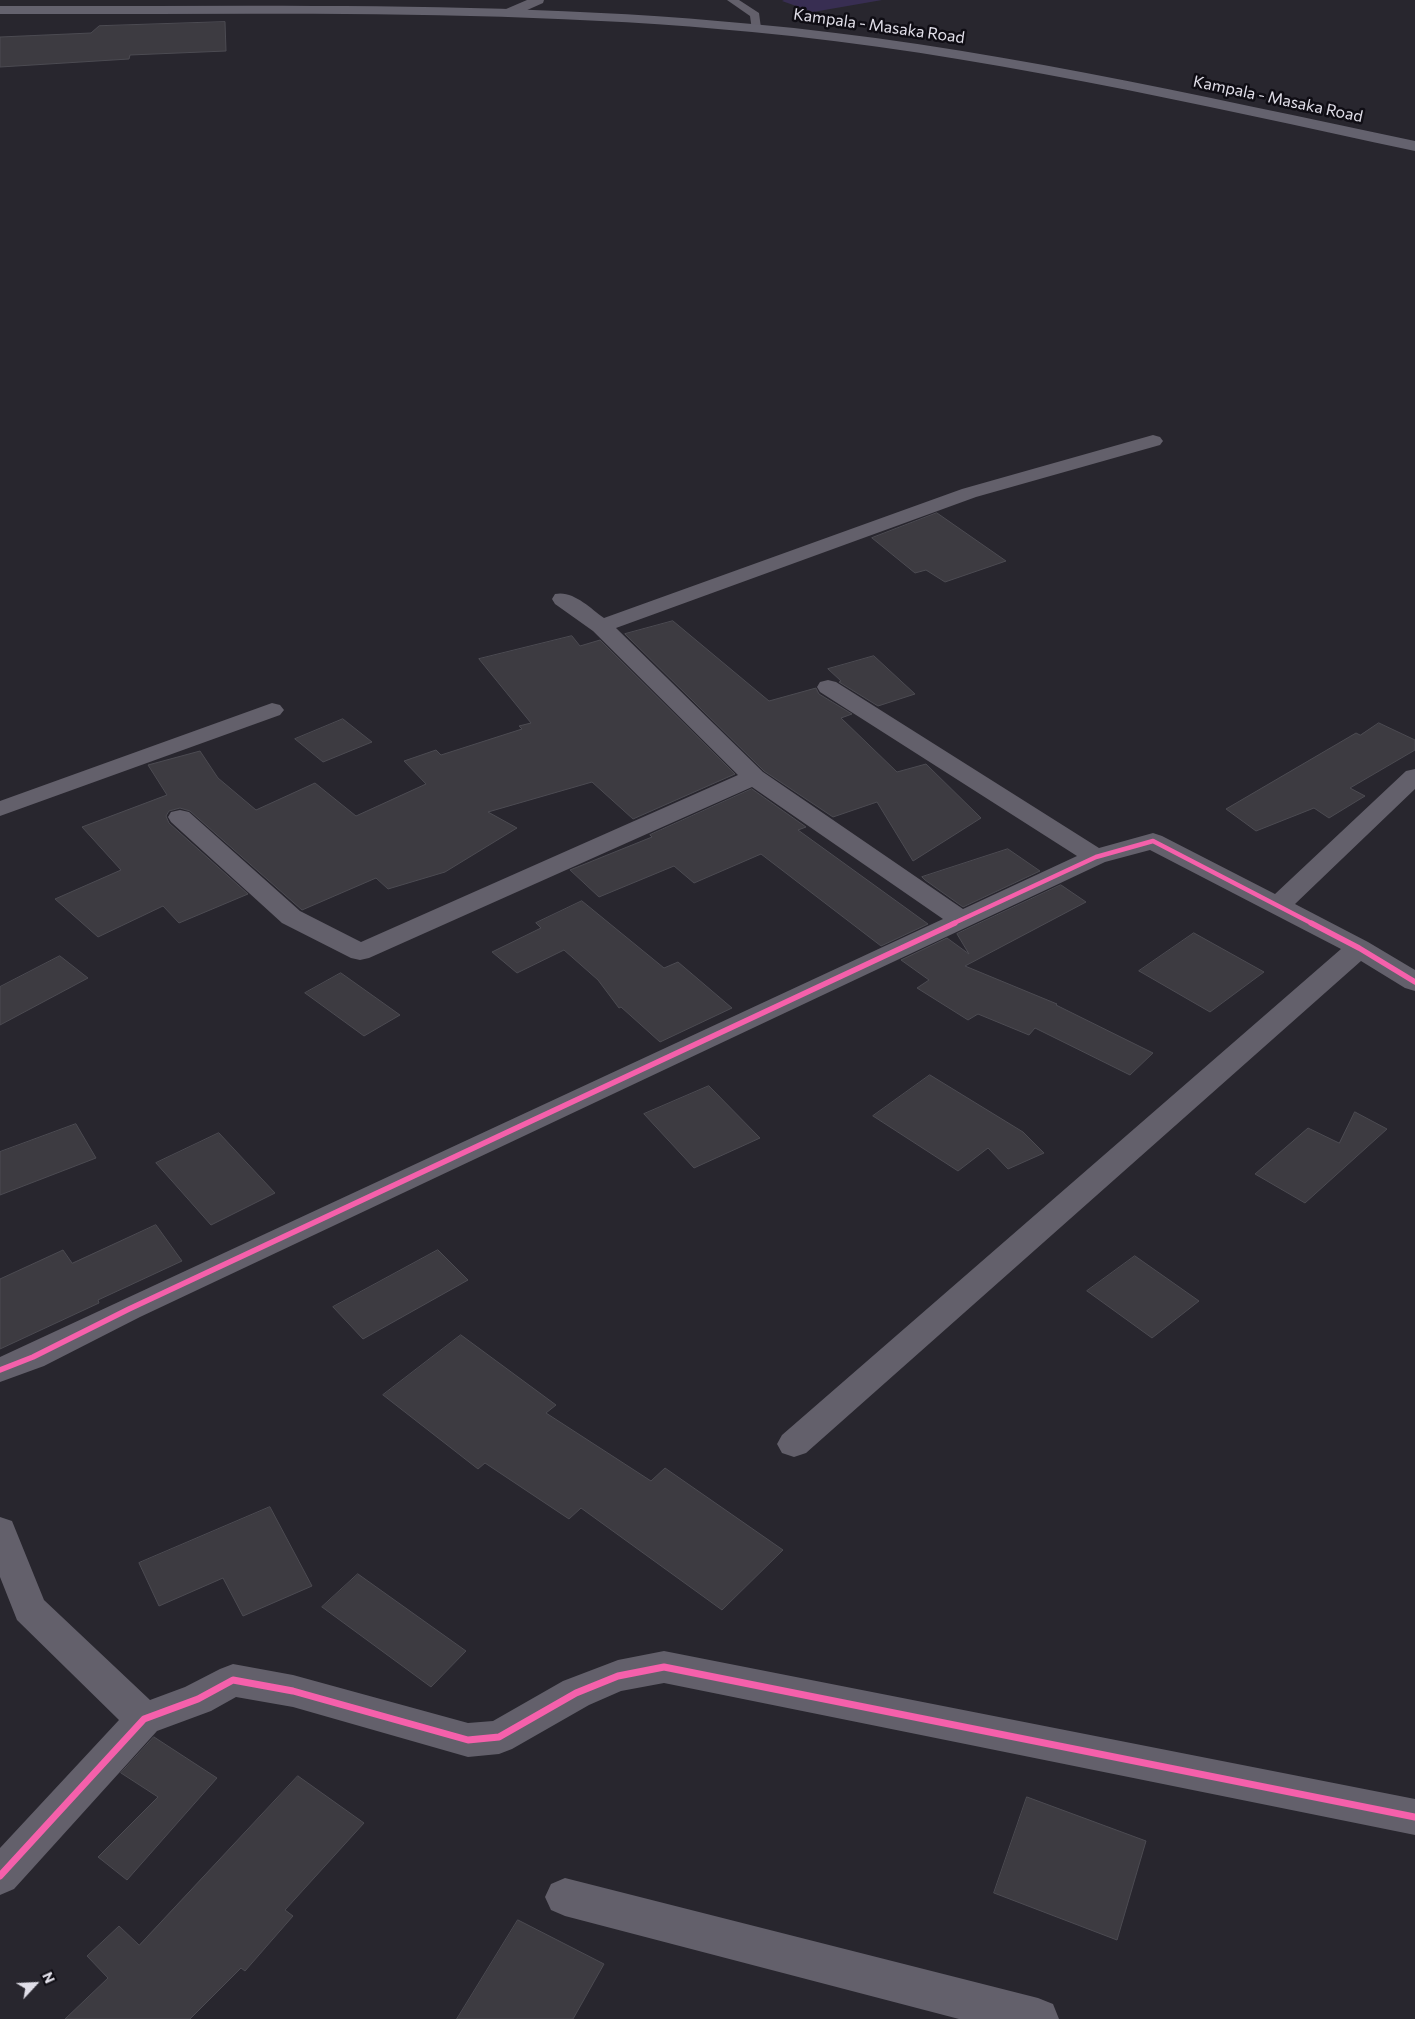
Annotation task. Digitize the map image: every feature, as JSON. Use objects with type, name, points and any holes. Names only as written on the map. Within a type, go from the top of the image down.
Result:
[{"type":"main road","name":"Kampala - Masaka Road","points":[[0,10],[512,12],[652,19],[756,28],[867,41],[1059,71],[1415,146]]},
{"type":"street","points":[[512,12],[538,0]]},
{"type":"street","points":[[601,626],[968,493],[1153,441]]},
{"type":"street","points":[[563,598],[601,626],[754,777],[962,920]]},
{"type":"street","points":[[828,687],[1096,857]]},
{"type":"street","points":[[0,808],[272,710]]},
{"type":"street","points":[[1278,906],[1415,776]]},
{"type":"street","points":[[180,817],[291,917],[360,952],[754,777]]},
{"type":"street","points":[[0,1370],[1096,857],[1153,841],[1359,948],[1415,982]]},
{"type":"street","points":[[794,1444],[1359,948]]},
{"type":"street","points":[[0,1531],[30,1609],[144,1720]]},
{"type":"street","points":[[0,1876],[144,1720],[198,1699],[233,1680],[293,1691],[468,1740],[499,1737],[576,1693],[618,1676],[664,1667],[1415,1817]]},
{"type":"street","points":[[565,1897],[1038,2019]]},
{"type":"lane","points":[[732,0],[755,15],[756,28]]},
{"type":"shaded area","points":[[882,0],[813,12],[782,1]]},
{"type":"building","points":[[225,22],[226,51],[130,55],[129,59],[0,67],[0,37],[91,33],[99,26]]},
{"type":"building","points":[[937,513],[1006,561],[945,582],[926,570],[915,573],[872,538]]},
{"type":"building","points":[[673,621],[769,701],[816,688],[819,694],[852,714],[841,718],[897,772],[926,764],[981,818],[913,861],[877,802],[833,817],[764,771],[625,634]]},
{"type":"building","points":[[572,636],[580,646],[600,640],[735,774],[633,819],[592,782],[488,812],[517,828],[445,872],[388,889],[376,878],[302,910],[190,811],[180,808],[169,811],[166,816],[169,823],[248,894],[179,923],[163,906],[98,937],[55,899],[121,870],[82,827],[167,795],[148,765],[200,751],[218,778],[256,810],[315,783],[356,816],[426,784],[404,761],[436,750],[441,755],[522,729],[519,726],[531,723],[479,659]]},
{"type":"building","points":[[874,656],[915,694],[878,706],[839,682],[841,681],[828,669]]},
{"type":"building","points":[[343,719],[372,742],[323,762],[295,739]]},
{"type":"building","points":[[1379,723],[1415,740],[1415,750],[1350,788],[1365,796],[1329,818],[1314,808],[1256,831],[1226,809],[1356,733],[1360,735]]},
{"type":"building","points":[[752,789],[806,827],[798,830],[928,924],[881,946],[761,854],[694,883],[674,866],[599,897],[570,870],[652,837],[650,835]]},
{"type":"building","points":[[1008,849],[1040,871],[963,907],[922,877]]},
{"type":"building","points":[[1061,885],[1086,902],[965,966],[1057,1004],[1153,1053],[1130,1075],[1035,1028],[1029,1035],[978,1014],[968,1020],[917,988],[929,980],[901,960],[947,938],[969,954],[957,934]]},
{"type":"building","points":[[582,901],[664,968],[678,962],[732,1008],[660,1042],[621,1007],[619,1008],[598,980],[564,950],[517,973],[492,952],[541,928],[536,923]]},
{"type":"building","points":[[1194,933],[1264,972],[1210,1012],[1139,971]]},
{"type":"building","points":[[60,956],[88,978],[0,1025],[0,987]]},
{"type":"building","points":[[341,973],[400,1015],[364,1036],[305,993]]},
{"type":"building","points":[[930,1075],[1023,1132],[1044,1153],[1008,1169],[988,1148],[958,1171],[873,1116]]},
{"type":"building","points":[[709,1086],[760,1138],[694,1168],[644,1114]]},
{"type":"building","points":[[1355,1112],[1387,1129],[1305,1203],[1255,1174],[1308,1128],[1339,1143]]},
{"type":"building","points":[[76,1124],[96,1158],[0,1195],[0,1152]]},
{"type":"building","points":[[219,1133],[275,1193],[211,1225],[156,1163]]},
{"type":"building","points":[[156,1225],[182,1261],[98,1300],[99,1303],[0,1349],[0,1279],[63,1250],[72,1263]]},
{"type":"building","points":[[438,1250],[468,1280],[363,1339],[333,1307]]},
{"type":"building","points":[[1135,1256],[1199,1301],[1152,1338],[1087,1291]]},
{"type":"building","points":[[461,1335],[556,1405],[546,1413],[651,1481],[665,1468],[783,1550],[722,1610],[581,1508],[569,1519],[485,1463],[478,1469],[383,1395]]},
{"type":"building","points":[[270,1507],[312,1586],[243,1616],[223,1578],[159,1606],[139,1563]]},
{"type":"building","points":[[358,1574],[466,1651],[431,1687],[322,1607]]},
{"type":"building","points":[[154,1737],[217,1778],[127,1880],[98,1857],[158,1797],[121,1773]]},
{"type":"building","points":[[298,1776],[364,1823],[285,1910],[293,1916],[245,1971],[241,1968],[190,2019],[65,2019],[108,1978],[87,1956],[119,1926],[139,1945]]},
{"type":"building","points":[[1027,1797],[1146,1841],[1117,1940],[994,1893]]},
{"type":"building","points":[[518,1920],[604,1964],[573,2019],[457,2019]]},
{"type":"cycle path","points":[[0,1370],[33,1357],[129,1309],[1096,857],[1153,841],[1359,948],[1415,982]]},
{"type":"cycle path","points":[[0,1876],[144,1719],[198,1699],[233,1680],[293,1691],[468,1740],[499,1737],[576,1693],[618,1676],[664,1667],[1415,1817]]}]
